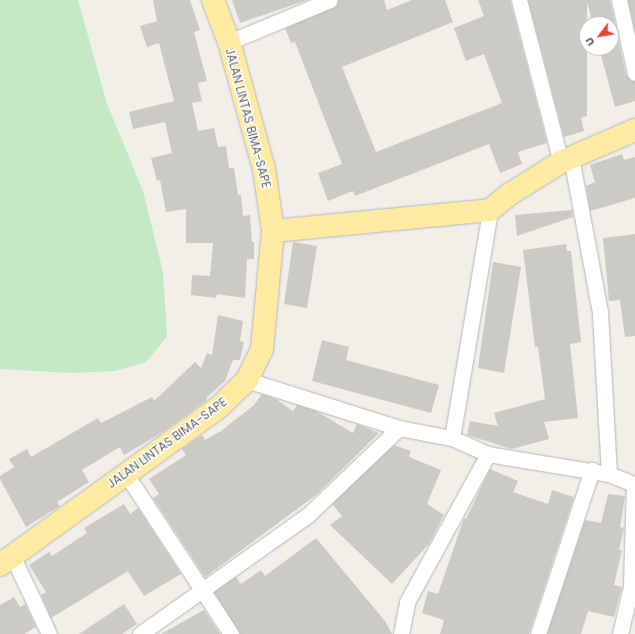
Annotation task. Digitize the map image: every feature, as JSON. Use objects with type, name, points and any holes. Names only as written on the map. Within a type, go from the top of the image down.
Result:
[{"type":"highway","name":"JALAN LINTAS BIMA-SAPE","points":[[6,560],[219,407],[247,380],[262,349],[273,231],[264,169],[228,42],[213,0]]},
{"type":"highway","points":[[273,231],[490,210],[510,194],[566,160],[635,130]]},
{"type":"street","points":[[228,42],[330,0]]},
{"type":"street","points":[[519,0],[566,160],[600,312],[609,474]]},
{"type":"street","points":[[619,0],[635,73]]},
{"type":"street","points":[[452,438],[490,210]]},
{"type":"street","points":[[247,380],[399,428],[452,438],[488,454],[592,470],[609,474],[634,484],[631,587],[620,634]]},
{"type":"street","points":[[140,634],[200,589],[308,515],[399,428]]},
{"type":"street","points":[[401,634],[407,602],[488,454]]},
{"type":"street","points":[[538,634],[592,470]]},
{"type":"street","points":[[126,474],[200,589],[231,634]]},
{"type":"street","points":[[6,560],[49,634]]},
{"type":"green space","points":[[0,0],[78,0],[107,104],[143,191],[163,272],[167,337],[146,362],[115,371],[72,373],[0,369]]},
{"type":"building","points":[[153,0],[190,0],[200,30],[194,32],[207,81],[198,83],[202,101],[192,103],[198,131],[214,128],[218,147],[226,146],[229,168],[234,168],[238,195],[241,195],[243,216],[250,215],[252,242],[254,242],[254,259],[247,259],[245,298],[217,294],[216,298],[191,295],[192,275],[210,276],[213,243],[186,243],[186,209],[166,212],[160,180],[157,181],[151,158],[172,153],[165,122],[133,129],[129,112],[174,101],[159,43],[147,47],[140,26],[157,21]]},
{"type":"building","points":[[232,0],[307,0],[240,23]]},
{"type":"building","points":[[339,0],[384,0],[387,10],[412,0],[445,0],[453,22],[342,67],[376,152],[502,103],[484,54],[466,61],[454,28],[484,16],[478,0],[510,0],[547,143],[518,152],[522,164],[500,173],[489,144],[355,196],[353,191],[328,201],[318,173],[342,164],[295,42],[291,43],[285,28],[333,8]]},
{"type":"building","points":[[528,0],[610,0],[613,16],[591,16],[587,2],[587,16],[579,16],[579,56],[587,56],[587,116],[581,118],[584,131],[564,137]]},
{"type":"building","points":[[628,0],[635,0],[635,31]]},
{"type":"building","points":[[619,42],[626,75],[635,82],[635,101],[615,107],[601,56],[619,56]]},
{"type":"building","points":[[622,154],[624,160],[635,157],[635,198],[590,211],[586,186],[595,182],[590,165]]},
{"type":"building","points":[[572,210],[573,217],[517,236],[515,215]]},
{"type":"building","points":[[635,234],[635,336],[625,337],[620,300],[609,301],[603,238]]},
{"type":"building","points":[[293,242],[317,246],[307,308],[284,304]]},
{"type":"building","points":[[566,244],[567,251],[571,251],[581,342],[570,344],[578,418],[544,422],[549,439],[512,449],[467,435],[470,421],[498,426],[494,413],[545,399],[538,347],[535,347],[523,250]]},
{"type":"building","points":[[493,262],[521,267],[504,373],[478,368]]},
{"type":"building","points":[[218,315],[243,321],[240,341],[244,342],[240,360],[233,360],[225,381],[206,398],[207,400],[163,432],[124,455],[120,447],[82,470],[89,482],[57,502],[60,506],[26,527],[0,479],[0,476],[14,467],[9,459],[27,449],[31,457],[98,418],[101,423],[152,397],[154,401],[195,362],[201,368],[207,353],[212,355]]},
{"type":"building","points":[[322,340],[349,347],[346,360],[439,385],[431,413],[312,381]]},
{"type":"building","points":[[262,394],[276,399],[293,411],[297,405],[316,411],[353,433],[357,424],[379,433],[316,495],[205,577],[153,498],[159,494],[149,479],[186,455],[182,449],[202,435],[205,440],[221,431],[254,405]]},
{"type":"building","points":[[394,445],[411,451],[409,457],[441,470],[427,504],[444,515],[429,544],[392,584],[330,525],[342,516],[332,504]]},
{"type":"building","points":[[490,469],[518,481],[513,492],[548,504],[552,490],[574,497],[529,634],[440,634],[444,620],[422,613],[428,591],[438,594],[464,518],[466,519]]},
{"type":"building","points":[[608,494],[625,496],[620,527],[624,528],[619,550],[622,550],[614,585],[622,587],[614,617],[588,611],[581,634],[547,634],[585,520],[601,523]]},
{"type":"building","points":[[124,504],[130,514],[138,508],[181,574],[144,596],[128,571],[51,618],[41,595],[46,592],[29,565],[49,552],[52,556],[87,533],[84,528]]},
{"type":"building","points":[[316,538],[385,621],[392,634],[240,634],[214,592],[236,577],[241,584],[261,570],[265,576]]},
{"type":"building","points":[[14,597],[20,607],[25,604],[36,627],[24,634],[0,634],[0,605]]},
{"type":"building","points":[[124,604],[137,624],[122,634],[79,634]]},
{"type":"building","points":[[204,610],[220,634],[161,634]]}]
